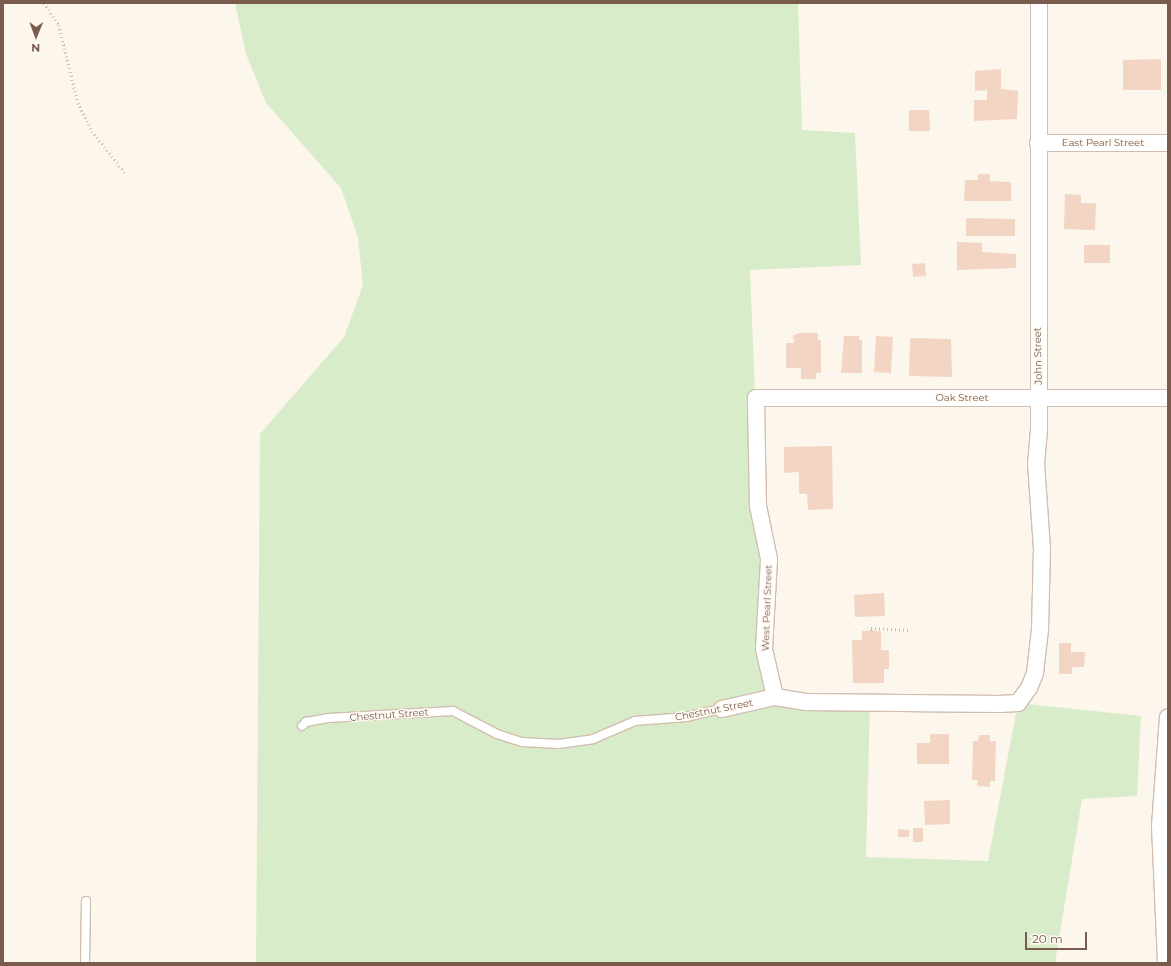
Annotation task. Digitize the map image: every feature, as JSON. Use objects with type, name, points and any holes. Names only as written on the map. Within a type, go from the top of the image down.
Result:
[{"type":"street","name":"John Street","points":[[1018,703],[1029,688],[1035,673],[1040,630],[1042,549],[1036,464],[1038,398],[1039,3]]},
{"type":"street","name":"East Pearl Street","points":[[1038,143],[1168,143]]},
{"type":"street","name":"Oak Street","points":[[756,398],[1168,398]]},
{"type":"street","name":"West Pearl Street","points":[[756,398],[758,506],[769,559],[764,649],[775,697]]},
{"type":"street","name":"Chestnut Street","points":[[722,709],[775,697],[806,702],[1018,703]]},
{"type":"street","points":[[1166,963],[1160,826],[1168,717]]},
{"type":"lane","name":"Chestnut Street","points":[[302,726],[306,722],[328,718],[453,712],[497,734],[522,742],[559,744],[593,739],[635,721],[686,717],[722,709]]},
{"type":"lane","points":[[85,963],[86,900]]},
{"type":"path","points":[[44,3],[59,25],[78,103],[92,131],[125,173]]},
{"type":"path","points":[[871,631],[872,628],[910,630]]},
{"type":"green space","points":[[235,3],[798,3],[802,130],[855,133],[861,265],[750,270],[764,623],[775,697],[870,703],[866,857],[988,861],[1018,703],[1141,716],[1137,796],[1082,799],[1055,963],[256,963],[260,434],[344,337],[363,285],[358,238],[341,188],[266,103],[246,54]]},
{"type":"building","points":[[1161,59],[1161,90],[1123,90],[1123,60]]},
{"type":"building","points":[[1001,69],[1001,89],[1018,91],[1017,119],[974,121],[974,100],[987,100],[987,90],[975,91],[975,71]]},
{"type":"building","points":[[909,110],[929,110],[930,131],[909,131]]},
{"type":"building","points":[[978,174],[990,174],[990,181],[1011,182],[1011,201],[964,201],[965,180],[978,180]]},
{"type":"building","points":[[1065,194],[1081,195],[1081,203],[1096,203],[1095,230],[1064,229]]},
{"type":"building","points":[[966,218],[1015,219],[1015,236],[966,236]]},
{"type":"building","points":[[957,242],[982,243],[982,252],[1016,254],[1016,268],[957,270]]},
{"type":"building","points":[[1084,245],[1110,245],[1110,263],[1084,263]]},
{"type":"building","points":[[925,263],[926,276],[913,277],[912,264]]},
{"type":"building","points":[[800,333],[818,333],[818,340],[821,340],[821,373],[816,373],[816,379],[801,379],[801,368],[786,368],[786,343],[794,343],[793,335]]},
{"type":"building","points":[[844,336],[859,336],[859,340],[862,340],[862,373],[841,373]]},
{"type":"building","points":[[876,336],[893,337],[891,373],[874,372]]},
{"type":"building","points":[[910,338],[951,339],[952,377],[909,376]]},
{"type":"building","points":[[832,446],[833,509],[808,510],[807,494],[799,494],[799,472],[784,473],[784,447]]},
{"type":"building","points":[[884,593],[885,616],[855,617],[854,595]]},
{"type":"building","points":[[862,631],[881,631],[881,650],[889,650],[889,669],[884,669],[884,683],[853,683],[852,640],[862,640]]},
{"type":"building","points":[[1059,643],[1071,643],[1071,652],[1085,652],[1084,667],[1072,667],[1072,674],[1059,674]]},
{"type":"building","points":[[930,734],[949,734],[949,764],[917,764],[917,743],[930,743]]},
{"type":"building","points":[[979,735],[990,735],[990,741],[996,741],[995,781],[990,781],[990,787],[977,786],[978,780],[972,780],[973,741],[978,741]]},
{"type":"building","points":[[950,800],[950,824],[925,825],[924,801]]},
{"type":"building","points":[[913,828],[923,828],[923,842],[913,842]]},
{"type":"building","points":[[898,829],[909,830],[909,837],[898,837]]}]
